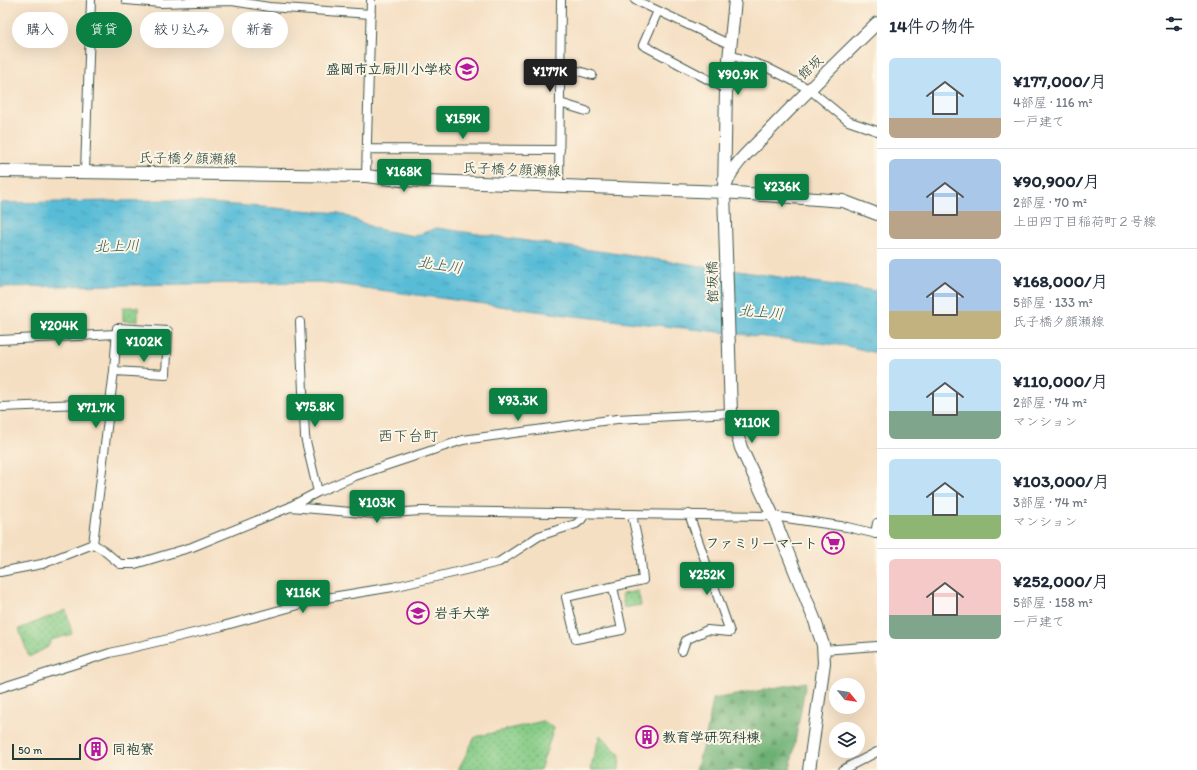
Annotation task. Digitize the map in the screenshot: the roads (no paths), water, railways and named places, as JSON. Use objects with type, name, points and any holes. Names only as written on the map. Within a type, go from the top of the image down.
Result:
[{"type":"main road","name":"館坂橋","points":[[735,0],[726,89],[724,192],[730,413],[740,448],[773,516],[823,644],[824,663],[809,770]]},
{"type":"main road","name":"館坂","points":[[724,192],[728,178],[739,162],[809,89],[877,23]]},
{"type":"main road","name":"氏子橋夕顔瀬線","points":[[0,171],[366,176],[400,180],[724,192],[843,201],[877,214]]},
{"type":"street","points":[[85,171],[91,0]]},
{"type":"street","points":[[126,0],[161,2],[232,1],[269,7],[371,14]]},
{"type":"street","points":[[366,176],[371,0]]},
{"type":"street","points":[[559,186],[561,0]]},
{"type":"street","points":[[635,0],[730,50],[809,89],[848,121],[877,131]]},
{"type":"street","points":[[658,11],[643,45],[726,89]]},
{"type":"street","points":[[561,66],[592,75]]},
{"type":"street","points":[[560,103],[586,111]]},
{"type":"street","points":[[367,150],[560,150]]},
{"type":"street","points":[[300,322],[305,437],[318,492]]},
{"type":"street","points":[[93,544],[114,371],[117,328],[168,331],[166,374],[114,371]]},
{"type":"street","points":[[0,340],[116,334]]},
{"type":"street","points":[[0,407],[110,403]]},
{"type":"street","points":[[93,544],[102,549],[120,564],[135,564],[192,547],[290,507],[318,492],[355,476],[463,440],[617,419],[730,413]]},
{"type":"street","points":[[290,507],[376,514],[421,511],[773,516],[847,527],[876,534],[877,523]]},
{"type":"street","points":[[0,688],[110,653],[223,626],[320,599],[393,587],[499,562],[540,536],[576,524],[586,513]]},
{"type":"street","points":[[613,587],[622,630],[576,640],[566,597],[643,580],[634,514]]},
{"type":"street","points":[[682,651],[686,640],[707,630],[730,632],[689,514]]},
{"type":"street","points":[[0,572],[42,564],[93,544]]},
{"type":"street","points":[[823,650],[877,646]]},
{"type":"street","points":[[842,770],[877,752]]},
{"type":"water","name":"北上川","points":[[171,200],[339,213],[377,229],[414,236],[437,228],[877,291],[877,353],[847,346],[574,316],[320,282],[0,287],[0,203]]},
{"type":"place","name":"盛岡市立厨川小学校","points":[[467,69]]},
{"type":"place","name":"ファミリーマート","points":[[833,543]]},
{"type":"place","name":"岩手大学","points":[[418,613]]},
{"type":"place","name":"教育学研究科棟","points":[[647,737]]},
{"type":"place","name":"同袍寮","points":[[96,749]]},
{"type":"district","name":"西下台町","points":[[408,436]]}]
